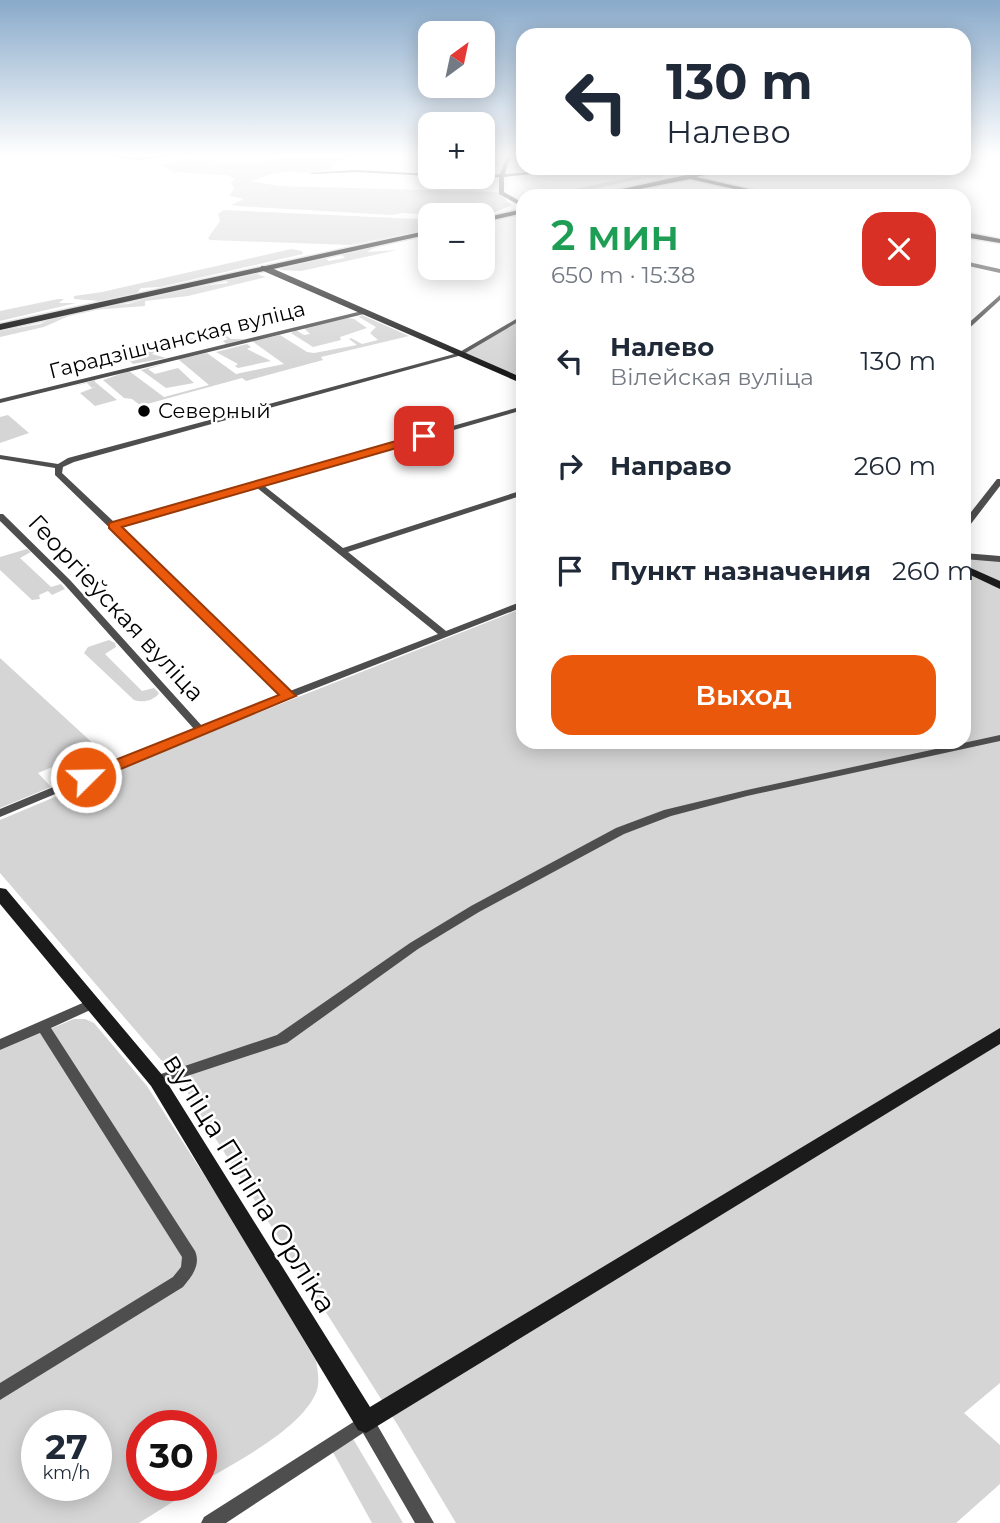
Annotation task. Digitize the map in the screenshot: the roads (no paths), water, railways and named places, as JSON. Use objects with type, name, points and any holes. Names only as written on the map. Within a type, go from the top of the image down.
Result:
[{"type":"main road","points":[[0,327],[418,235]]},
{"type":"main road","points":[[971,235],[1000,241]]},
{"type":"street","points":[[971,264],[1000,271]]},
{"type":"street","points":[[264,268],[516,378]]},
{"type":"street","points":[[971,324],[1000,297]]},
{"type":"street","name":"Гарадзішчанская вуліца","points":[[0,401],[362,313]]},
{"type":"street","points":[[0,457],[59,466],[71,460],[460,354],[516,321]]},
{"type":"street","points":[[113,526],[516,410]]},
{"type":"street","points":[[59,466],[58,473],[289,696]]},
{"type":"street","points":[[971,518],[1000,481]]},
{"type":"street","points":[[258,484],[444,634]]},
{"type":"street","points":[[344,551],[516,494]]},
{"type":"street","name":"Георгіеўская вуліца","points":[[0,516],[67,582],[200,730]]},
{"type":"street","points":[[971,557],[1000,559]]},
{"type":"street","points":[[971,571],[1000,585]]},
{"type":"street","points":[[0,813],[200,730],[516,607]]},
{"type":"street","points":[[971,744],[1000,738]]},
{"type":"street","points":[[157,1081],[282,1039],[414,946],[475,909],[620,831],[668,813],[744,794],[950,749]]},
{"type":"street","name":"вуліца Піліпа Орліка","points":[[0,892],[157,1081],[425,1523]]},
{"type":"street","points":[[0,1045],[94,1003]]},
{"type":"street","points":[[0,1392],[178,1282],[188,1270],[191,1256],[43,1026]]},
{"type":"street","points":[[211,1523],[366,1422],[1000,1035]]},
{"type":"place","name":"Северный","points":[[144,411]]}]
